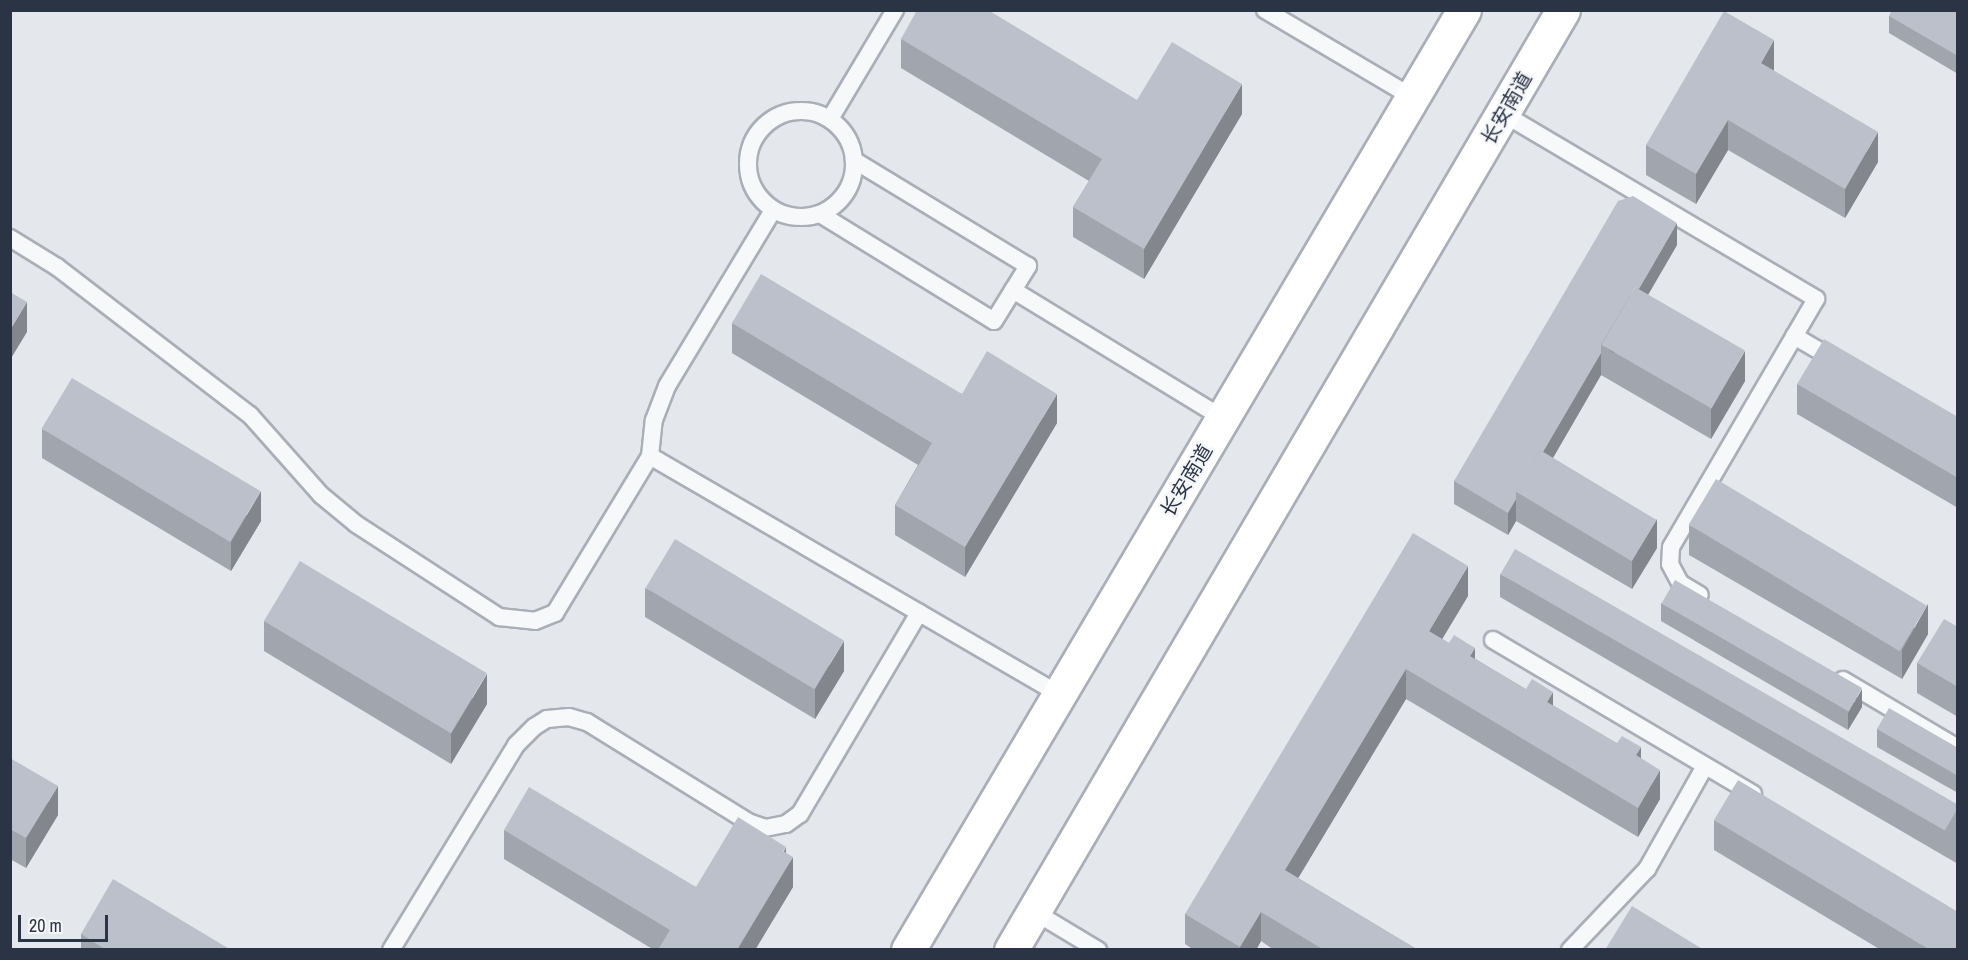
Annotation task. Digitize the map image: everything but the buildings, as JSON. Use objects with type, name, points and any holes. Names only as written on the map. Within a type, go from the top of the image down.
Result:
[{"type":"main road","name":"长安南道","points":[[908,950],[1464,10]]},
{"type":"main road","name":"长安南道","points":[[1011,950],[1563,10]]},
{"type":"lane","points":[[830,119],[895,10]]},
{"type":"lane","points":[[1266,11],[1412,97]]},
{"type":"lane","points":[[802,110],[830,119],[849,142],[854,160],[850,184],[844,197],[820,214],[803,218],[773,210],[752,186],[748,171],[753,140],[767,123],[787,112],[802,110]]},
{"type":"lane","points":[[1502,113],[1816,299],[1671,547],[1670,564],[1680,583],[1711,601]]},
{"type":"lane","points":[[820,214],[994,321],[1028,266],[854,160]]},
{"type":"lane","points":[[10,238],[57,267],[250,415],[321,495],[356,524],[499,617],[534,621],[555,613],[650,456],[654,420],[668,386],[773,210]]},
{"type":"lane","points":[[1013,290],[1223,418]]},
{"type":"lane","points":[[1794,336],[1855,372]]},
{"type":"lane","points":[[650,456],[1059,694]]},
{"type":"lane","points":[[391,950],[516,745],[534,727],[547,719],[569,717],[587,722],[748,822],[765,828],[786,824],[800,814],[919,613]]},
{"type":"lane","points":[[1493,640],[1766,802]]},
{"type":"lane","points":[[1824,668],[1958,748]]},
{"type":"lane","points":[[1570,950],[1647,869],[1705,766]]},
{"type":"lane","points":[[1034,911],[1098,950]]}]
